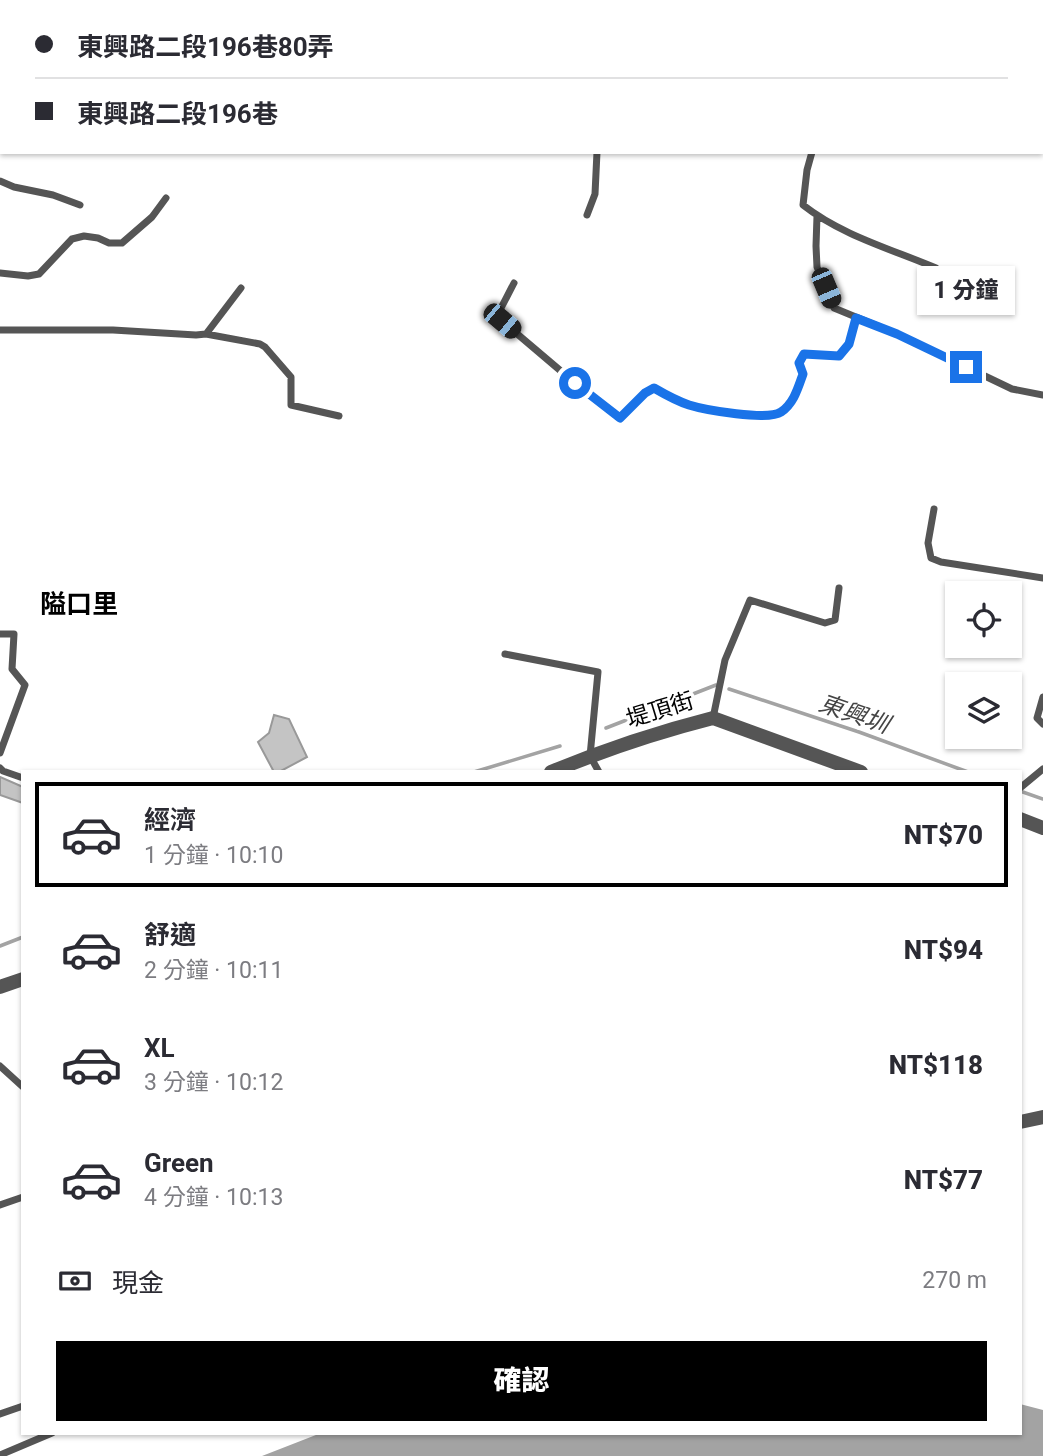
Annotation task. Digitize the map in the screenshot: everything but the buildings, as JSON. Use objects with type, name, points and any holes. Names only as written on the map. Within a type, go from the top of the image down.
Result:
[{"type":"street","name":"堤頂街","points":[[556,770],[590,756],[713,718],[856,770]]},
{"type":"street","points":[[1022,820],[1043,828]]},
{"type":"street","points":[[0,987],[21,980]]},
{"type":"street","points":[[1022,1121],[1043,1116]]},
{"type":"lane","points":[[587,215],[594,194],[597,154]]},
{"type":"lane","points":[[811,154],[803,205],[835,226],[936,268]]},
{"type":"lane","points":[[0,181],[14,187],[53,194],[80,205]]},
{"type":"lane","points":[[0,273],[28,276],[39,274],[72,239],[83,236],[109,243],[122,243],[152,217],[166,198]]},
{"type":"lane","points":[[817,216],[817,267],[834,308],[897,334],[1012,389],[1043,395]]},
{"type":"lane","points":[[514,283],[500,310],[502,321],[620,418],[645,393],[654,388],[674,400],[721,412],[768,416],[780,413],[795,397],[803,374],[799,363],[804,354],[839,356],[849,344],[856,318]]},
{"type":"lane","points":[[206,334],[241,288]]},
{"type":"lane","points":[[0,330],[113,330],[206,334],[260,344],[291,377],[291,405],[339,416]]},
{"type":"lane","points":[[934,509],[928,544],[931,558],[941,562],[1043,578]]},
{"type":"lane","points":[[713,718],[726,660],[750,600],[825,623],[835,621],[839,588]]},
{"type":"lane","points":[[0,634],[14,634],[12,669],[25,685],[0,753]]},
{"type":"lane","points":[[505,654],[598,672],[590,756],[598,770]]},
{"type":"lane","points":[[1043,697],[1037,718],[1043,724]]},
{"type":"lane","points":[[0,768],[21,777]]},
{"type":"lane","points":[[1022,786],[1043,769]]},
{"type":"lane","points":[[0,1066],[21,1085]]},
{"type":"lane","points":[[0,1205],[21,1198]]},
{"type":"lane","points":[[0,1414],[21,1407]]},
{"type":"lane","points":[[0,1455],[47,1435]]},
{"type":"shaded area","points":[[1022,1405],[1043,1410],[1043,1456],[262,1456],[316,1435],[1022,1435]]},
{"type":"waterway","name":"東興圳","points":[[606,728],[716,685]]},
{"type":"waterway","name":"東興圳","points":[[729,689],[963,770]]},
{"type":"waterway","name":"東興圳","points":[[481,770],[560,746]]},
{"type":"waterway","name":"東興圳","points":[[1022,792],[1043,799]]},
{"type":"waterway","name":"東興圳","points":[[0,946],[21,938]]},
{"type":"district","name":"隘口里","points":[[79,604]]},
{"type":"route","points":[[575,383],[620,418],[645,393],[654,388],[674,400],[692,406],[721,412],[768,416],[780,413],[795,397],[803,374],[799,363],[804,354],[839,356],[849,344],[856,318],[966,367]]}]
